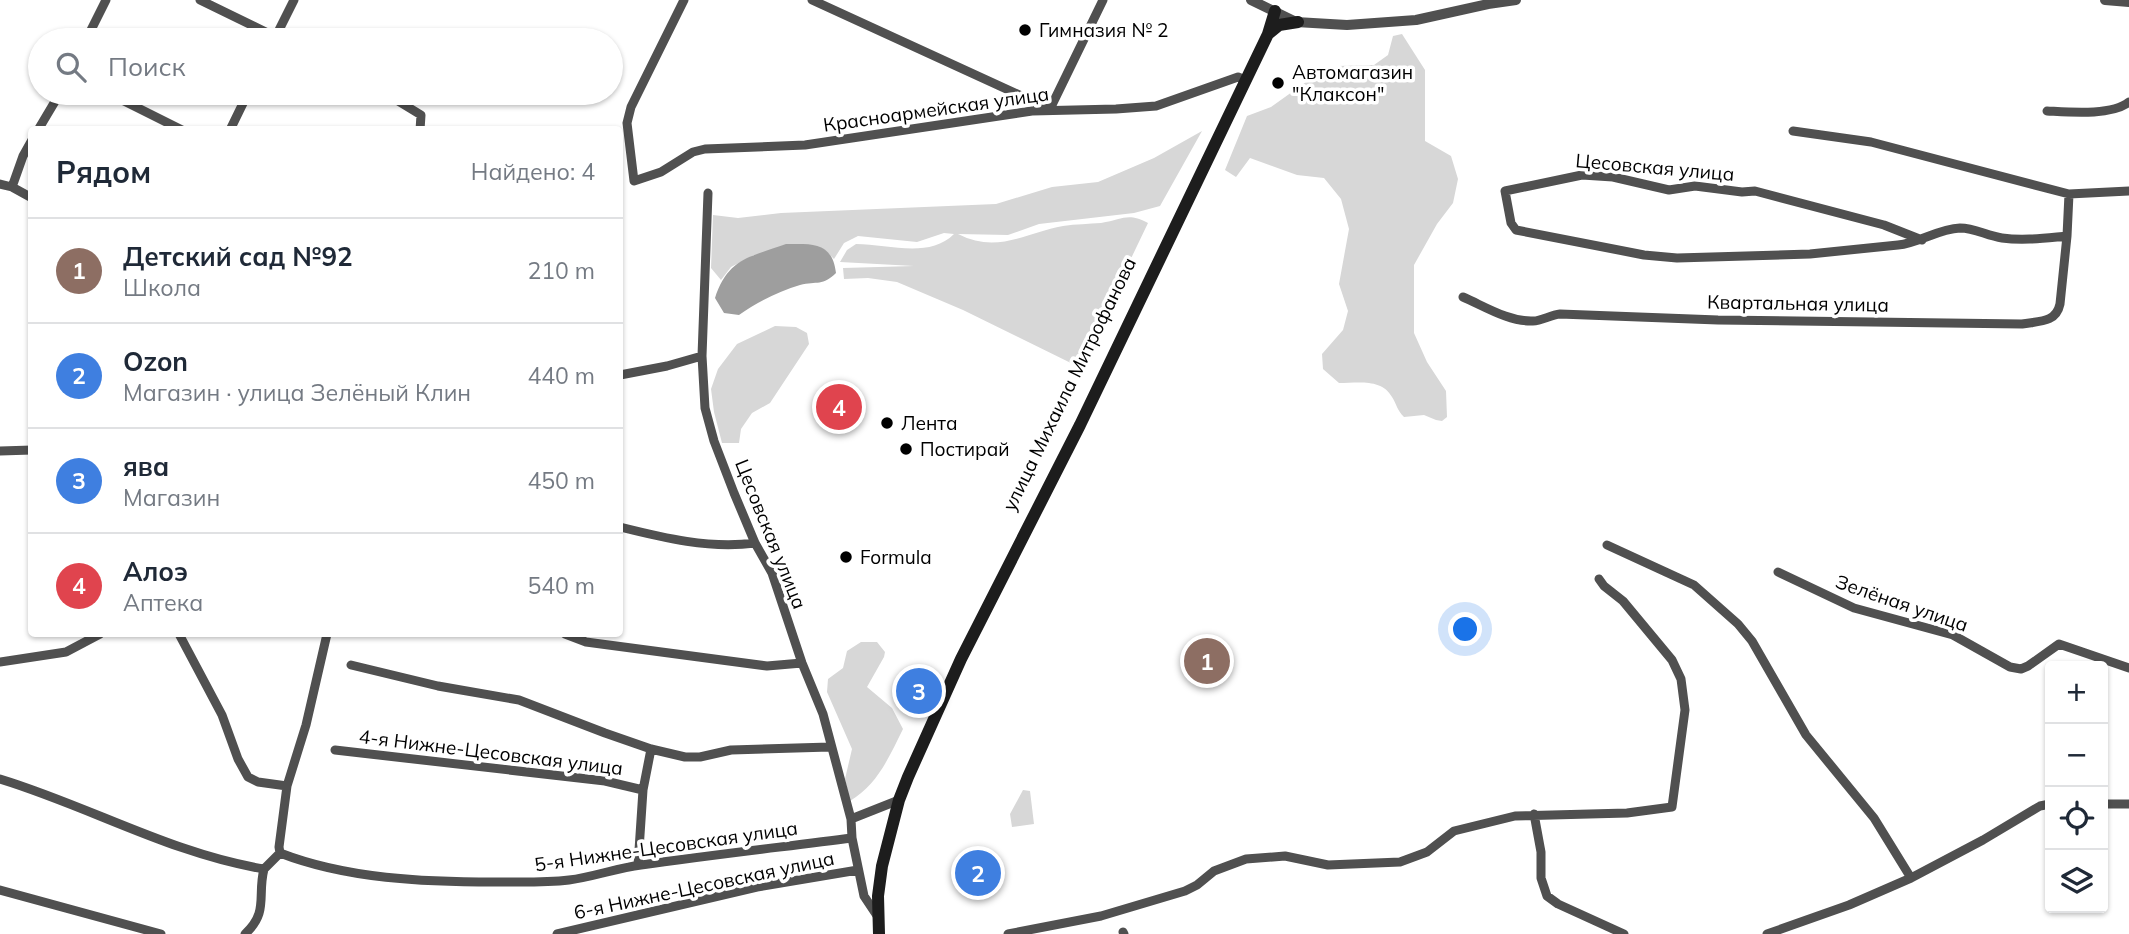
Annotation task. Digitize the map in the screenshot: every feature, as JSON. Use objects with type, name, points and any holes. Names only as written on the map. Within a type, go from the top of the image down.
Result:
[{"type":"main road","name":"улица Михаила Митрофанова","points":[[1243,79],[1268,34],[1278,6]]},
{"type":"main road","name":"улица Михаила Митрофанова","points":[[879,934],[882,866],[899,800],[908,777],[961,659],[1080,425],[1180,205],[1278,6]]},
{"type":"main road","points":[[1268,34],[1279,25],[1298,22]]},
{"type":"street","points":[[92,28],[106,0]]},
{"type":"street","points":[[200,0],[256,28]]},
{"type":"street","points":[[283,28],[294,0]]},
{"type":"street","name":"Красноармейская улица","points":[[684,0],[631,107],[627,123],[634,181],[661,172],[693,152],[705,149],[805,145],[1051,109],[1156,106],[1243,79]]},
{"type":"street","points":[[812,0],[1051,109],[1103,0]]},
{"type":"street","points":[[1251,0],[1278,6],[1298,22],[1347,25],[1416,20],[1516,0]]},
{"type":"street","points":[[2105,0],[2129,2]]},
{"type":"street","points":[[2047,111],[2089,111],[2124,106],[2129,102]]},
{"type":"street","points":[[40,126],[53,105]]},
{"type":"street","points":[[132,105],[174,126]]},
{"type":"street","points":[[232,126],[242,105]]},
{"type":"street","points":[[407,105],[421,114],[420,126]]},
{"type":"street","points":[[1793,131],[1871,142],[2069,194],[2129,191]]},
{"type":"street","points":[[12,187],[28,147]]},
{"type":"street","name":"Цесовская улица","points":[[1582,175],[1613,177],[1669,190],[1695,186],[1762,192],[1884,225],[1922,240],[1810,254],[1677,258],[1644,255],[1516,230],[1511,223],[1505,191],[1582,175]]},
{"type":"street","points":[[0,184],[28,196]]},
{"type":"street","name":"Цесовская улица","points":[[708,193],[702,356],[705,408],[714,442],[755,543],[772,573],[802,663],[823,714],[851,819],[852,838],[864,896],[878,917]]},
{"type":"street","points":[[1922,240],[1957,228],[2016,239],[2067,236],[2069,194]]},
{"type":"street","name":"Квартальная улица","points":[[1463,297],[1528,321],[1560,314],[1718,320],[2022,324],[2051,319],[2057,314],[2067,236]]},
{"type":"street","points":[[623,374],[702,356]]},
{"type":"street","points":[[0,452],[28,450]]},
{"type":"street","points":[[623,528],[681,542],[734,546],[755,543]]},
{"type":"street","points":[[1607,545],[1694,584],[1738,624],[1752,641],[1806,735],[1874,818],[1911,878]]},
{"type":"street","name":"Зелёная улица","points":[[1778,572],[1854,608],[1953,635],[2010,667],[2021,669],[2028,666],[2059,644],[2129,668]]},
{"type":"street","points":[[1008,934],[1101,916],[1185,891],[1198,885],[1214,871],[1247,859],[1285,856],[1328,865],[1400,862],[1427,852],[1454,831],[1480,823],[1534,814],[1627,813],[1672,807],[1685,710],[1684,691],[1677,669],[1623,601],[1599,579]]},
{"type":"street","points":[[0,662],[66,652],[94,637]]},
{"type":"street","points":[[181,637],[222,715],[238,759],[248,777],[258,782],[287,786]]},
{"type":"street","points":[[245,934],[253,927],[261,913],[264,869],[281,853],[279,847],[287,786],[306,725],[326,637]]},
{"type":"street","points":[[573,637],[586,642],[754,664],[772,666],[802,663]]},
{"type":"street","points":[[351,665],[438,686],[519,700],[651,749],[693,758],[731,750],[830,747]]},
{"type":"street","points":[[638,865],[643,790],[651,749]]},
{"type":"street","name":"4-я Нижне-Цесовская улица","points":[[335,750],[605,782],[643,790]]},
{"type":"street","points":[[0,779],[41,791],[171,844],[264,869]]},
{"type":"street","points":[[851,819],[899,800]]},
{"type":"street","points":[[2108,804],[2129,804]]},
{"type":"street","points":[[1767,934],[1849,905],[1911,878],[1983,840],[2031,810],[2045,806]]},
{"type":"street","points":[[1534,814],[1541,852],[1541,878],[1547,896],[1558,904],[1624,934]]},
{"type":"street","name":"5-я Нижне-Цесовская улица","points":[[281,853],[317,865],[415,879],[487,882],[567,880],[638,865],[852,838]]},
{"type":"street","name":"6-я Нижне-Цесовская улица","points":[[557,934],[757,887],[858,870]]},
{"type":"street","points":[[0,890],[161,934]]},
{"type":"shaded area","points":[[1402,34],[1425,70],[1425,141],[1451,156],[1458,179],[1453,203],[1437,224],[1414,265],[1414,333],[1427,362],[1446,391],[1447,417],[1442,421],[1424,415],[1404,417],[1388,391],[1382,387],[1368,383],[1339,383],[1323,369],[1322,354],[1343,330],[1348,311],[1339,284],[1349,229],[1341,199],[1324,178],[1297,175],[1250,158],[1236,177],[1225,170],[1247,116],[1271,107],[1313,77],[1338,66],[1374,65],[1388,55],[1393,36]]},
{"type":"shaded area","points":[[1202,131],[1160,206],[1134,213],[1039,224],[1008,235],[958,234],[972,240],[998,242],[1063,226],[1125,218],[1135,218],[1148,223],[1079,367],[963,310],[897,282],[868,278],[844,279],[843,268],[914,266],[840,262],[847,250],[856,244],[920,248],[944,242],[954,234],[944,233],[917,242],[858,236],[844,243],[834,259],[824,249],[754,255],[731,267],[721,280],[711,268],[713,215],[738,218],[781,213],[996,204],[1052,187],[1098,182],[1154,158]]},
{"type":"shaded area","points":[[786,244],[819,246],[830,255],[836,273],[823,281],[800,285],[777,294],[739,315],[724,313],[715,298],[720,285],[734,267],[751,256]]},
{"type":"shaded area","points":[[775,326],[796,327],[807,333],[809,344],[770,403],[752,413],[741,429],[739,443],[722,443],[711,389],[718,369],[737,344]]},
{"type":"shaded area","points":[[861,642],[877,642],[885,652],[867,687],[892,708],[903,729],[875,778],[850,801],[845,779],[852,749],[827,692],[828,679],[843,668],[847,651]]},
{"type":"shaded area","points":[[1023,790],[1030,791],[1034,824],[1012,827],[1010,814]]},
{"type":"place","name":"Гимназия № 2","points":[[1025,30]]},
{"type":"place","name":"Автомагазин \"Клаксон\"","points":[[1278,83]]},
{"type":"place","name":"Алоэ","points":[[839,407]]},
{"type":"place","name":"Лента","points":[[887,423]]},
{"type":"place","name":"Постирай","points":[[906,449]]},
{"type":"place","name":"Formula","points":[[846,557]]},
{"type":"place","name":"Детский сад №92","points":[[1207,661]]},
{"type":"place","name":"ява","points":[[919,691]]},
{"type":"place","name":"Ozon","points":[[978,873]]}]
